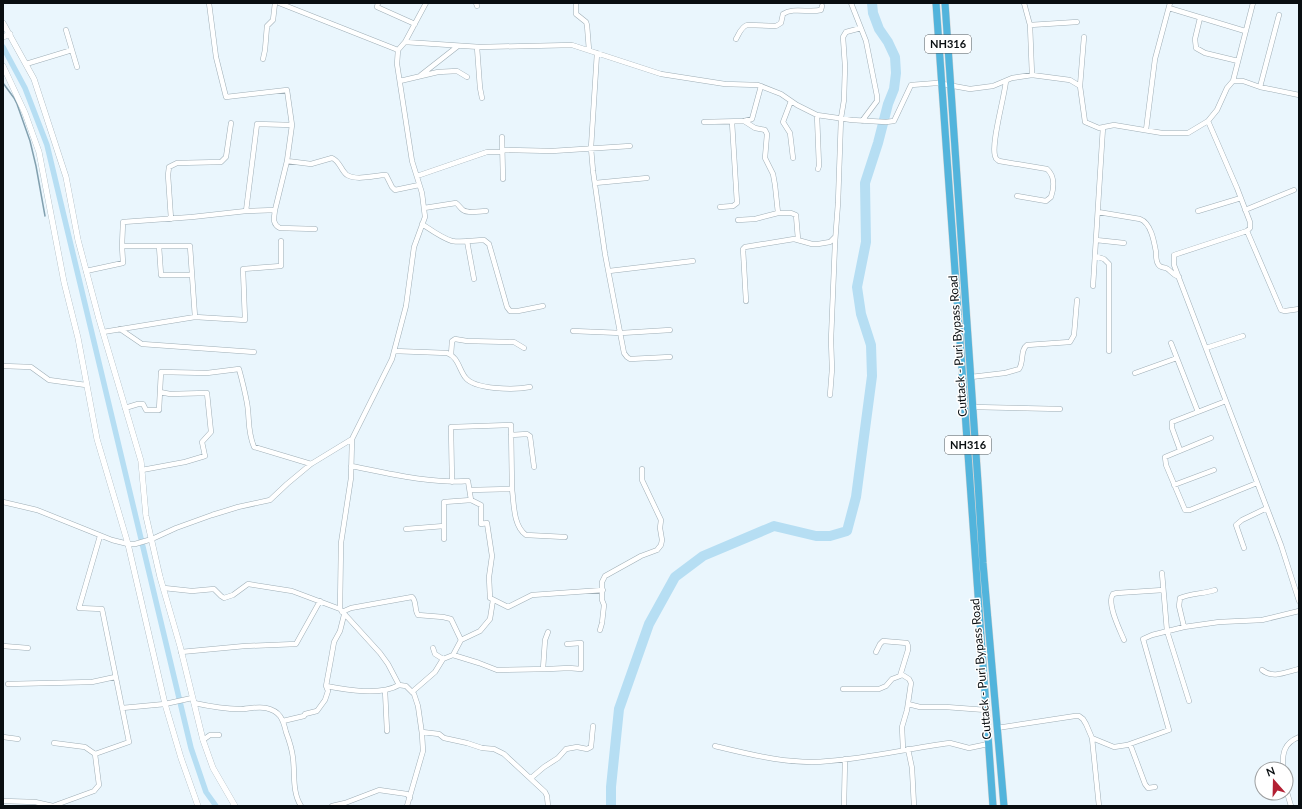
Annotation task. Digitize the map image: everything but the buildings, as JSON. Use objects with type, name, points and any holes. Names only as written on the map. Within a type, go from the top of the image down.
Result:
[{"type":"highway","name":"Cuttack - Puri Bypass Road","points":[[936,3],[993,806]]},
{"type":"highway","name":"Cuttack - Puri Bypass Road","points":[[945,3],[986,605],[1004,806]]},
{"type":"street","points":[[209,3],[216,57],[226,97],[287,90],[292,125],[287,161],[275,210],[274,223],[280,228],[315,229]]},
{"type":"street","points":[[263,59],[267,26],[274,20],[275,3]]},
{"type":"street","points":[[279,3],[398,50]]},
{"type":"street","points":[[378,3],[377,7],[415,24]]},
{"type":"street","points":[[283,722],[317,711],[325,700],[328,691],[326,686],[334,642],[340,631],[342,612],[341,543],[351,478],[352,439],[386,372],[394,351],[406,306],[414,247],[425,217],[417,176],[412,160],[397,64],[398,50],[405,42],[426,3]]},
{"type":"street","points":[[576,3],[576,14],[586,22],[587,25],[589,50]]},
{"type":"street","points":[[851,3],[866,41],[877,96],[877,100],[862,121]]},
{"type":"street","points":[[1024,3],[1030,25],[1032,75]]},
{"type":"street","points":[[1084,37],[1080,86],[1085,122],[1099,128],[1114,125],[1162,132],[1188,133],[1208,121],[1217,110],[1227,88],[1233,81],[1253,3]]},
{"type":"street","points":[[736,39],[744,26],[776,26],[781,23],[783,14],[788,11],[816,11],[821,10],[822,6]]},
{"type":"street","points":[[1146,130],[1155,59],[1169,6],[1200,18],[1245,31]]},
{"type":"street","points":[[1260,87],[1279,15]]},
{"type":"street","points":[[1200,18],[1195,39],[1196,48],[1205,53],[1238,61]]},
{"type":"street","points":[[1030,25],[1076,22]]},
{"type":"street","points":[[3,23],[34,79],[66,177],[78,240],[86,271],[141,461],[149,540],[164,588],[203,740],[213,768],[235,806]]},
{"type":"street","points":[[830,395],[835,237],[838,203],[841,118],[844,100],[845,66],[842,37],[846,32],[861,28]]},
{"type":"street","points":[[66,30],[77,66]]},
{"type":"street","points":[[3,37],[10,34]]},
{"type":"street","points":[[405,42],[477,47],[572,45],[661,74],[725,84],[758,85],[782,94],[791,101],[817,115],[862,121],[894,121],[911,85],[937,83],[970,89],[993,86],[1012,78],[1032,75],[1070,80],[1080,86]]},
{"type":"street","points":[[420,76],[458,46]]},
{"type":"street","points":[[477,47],[482,98]]},
{"type":"street","points":[[26,64],[72,50]]},
{"type":"street","points":[[597,53],[591,148],[609,271],[624,353],[630,359],[670,357]]},
{"type":"street","points":[[3,66],[25,113],[39,152],[64,282],[78,338],[97,439],[128,544],[165,704],[181,758],[198,806]]},
{"type":"street","points":[[400,81],[438,72],[457,71],[466,76]]},
{"type":"street","points":[[1006,81],[996,138],[996,158],[999,161],[1047,169],[1051,174],[1053,183],[1051,197],[1046,201],[1017,196]]},
{"type":"street","points":[[1233,81],[1243,81],[1260,87],[1299,95]]},
{"type":"street","points":[[704,122],[744,122],[752,119],[761,86]]},
{"type":"street","points":[[791,101],[783,122],[790,134],[793,158]]},
{"type":"street","points":[[817,115],[818,170]]},
{"type":"street","points":[[1208,121],[1241,198],[1250,222],[1250,228],[1247,231],[1174,255],[1174,265],[1281,544],[1299,600]]},
{"type":"street","points":[[720,207],[733,206],[737,203],[732,122]]},
{"type":"street","points":[[744,122],[755,128],[765,130],[767,134],[765,158],[773,174],[776,185],[778,214]]},
{"type":"street","points":[[171,219],[168,175],[169,167],[177,163],[221,162],[226,157],[231,124]]},
{"type":"street","points":[[246,211],[257,124],[292,125]]},
{"type":"street","points":[[1093,286],[1104,127]]},
{"type":"street","points":[[502,137],[504,179]]},
{"type":"street","points":[[417,176],[487,152],[630,146]]},
{"type":"street","points":[[287,161],[311,164],[332,158],[335,159],[349,176],[362,178],[386,175],[392,187],[396,190],[419,185]]},
{"type":"street","points":[[595,183],[647,178]]},
{"type":"street","points":[[1245,210],[1294,190]]},
{"type":"street","points":[[1198,211],[1241,198]]},
{"type":"street","points":[[424,208],[456,203],[467,212],[486,211]]},
{"type":"street","points":[[86,271],[123,263],[123,222],[171,219],[246,211],[275,210]]},
{"type":"street","points":[[1098,212],[1144,220],[1150,231],[1155,246],[1158,264],[1179,277]]},
{"type":"street","points":[[738,220],[755,219],[791,213],[796,215],[798,239]]},
{"type":"street","points":[[422,224],[438,234],[452,240],[484,240],[489,244],[502,292],[507,307],[510,311],[513,312],[543,306]]},
{"type":"street","points":[[1247,231],[1281,310],[1285,311],[1299,309]]},
{"type":"street","points":[[746,300],[743,249],[745,247],[798,239],[812,244],[818,244],[830,242],[835,237]]},
{"type":"street","points":[[1096,240],[1124,243]]},
{"type":"street","points":[[103,332],[195,317],[245,320],[243,269],[281,266],[281,241]]},
{"type":"street","points":[[467,241],[474,279]]},
{"type":"street","points":[[122,246],[190,246],[195,317]]},
{"type":"street","points":[[159,246],[161,275],[192,275]]},
{"type":"street","points":[[1095,256],[1104,259],[1109,264],[1109,352]]},
{"type":"street","points":[[609,271],[693,261]]},
{"type":"street","points":[[971,377],[1006,373],[1019,369],[1023,359],[1023,350],[1027,345],[1070,342],[1074,335],[1077,300]]},
{"type":"street","points":[[120,329],[142,344],[254,352]]},
{"type":"street","points":[[573,331],[620,333],[670,330]]},
{"type":"street","points":[[1206,348],[1243,336]]},
{"type":"street","points":[[451,355],[452,341],[455,339],[468,341],[514,342],[524,348]]},
{"type":"street","points":[[1171,343],[1198,412]]},
{"type":"street","points":[[394,351],[440,353],[451,355],[466,379],[471,382],[498,389],[520,390],[530,387]]},
{"type":"street","points":[[1135,374],[1177,358]]},
{"type":"street","points":[[3,366],[31,367],[49,380],[86,385]]},
{"type":"street","points":[[125,408],[143,404],[146,410],[159,410],[161,372],[207,373],[239,369],[247,404],[250,438],[254,447],[311,464]]},
{"type":"street","points":[[142,470],[185,462],[205,456],[202,442],[211,432],[207,393],[170,394],[160,392]]},
{"type":"street","points":[[1180,450],[1172,428],[1172,422],[1226,401]]},
{"type":"street","points":[[973,408],[1060,409]]},
{"type":"street","points":[[452,482],[451,427],[511,425],[512,489],[517,521],[523,533],[526,535],[565,537]]},
{"type":"street","points":[[511,435],[527,434],[530,436],[534,467]]},
{"type":"street","points":[[1211,438],[1165,457],[1166,465],[1183,508],[1190,510],[1257,483]]},
{"type":"street","points":[[3,502],[37,510],[112,540],[135,544],[212,515],[270,500],[311,464],[352,439]]},
{"type":"street","points":[[351,466],[406,476],[452,482],[468,481],[472,500]]},
{"type":"street","points":[[600,630],[604,605],[602,600],[602,582],[605,576],[641,556],[657,550],[661,545],[661,520],[642,480],[642,469]]},
{"type":"street","points":[[1174,485],[1214,470]]},
{"type":"street","points":[[470,490],[512,489]]},
{"type":"street","points":[[444,538],[444,502],[472,500],[481,505],[481,524],[487,523],[489,528],[492,556],[489,577],[490,598],[508,607],[532,595],[603,590]]},
{"type":"street","points":[[1244,548],[1236,525],[1242,520],[1267,508]]},
{"type":"street","points":[[406,529],[444,526]]},
{"type":"street","points":[[95,754],[129,742],[102,609],[79,608],[100,536]]},
{"type":"street","points":[[1162,573],[1167,631],[1189,701]]},
{"type":"street","points":[[164,588],[192,591],[214,589],[224,598],[233,595],[248,584],[292,591],[320,601],[342,612],[380,653],[388,664],[399,685]]},
{"type":"street","points":[[1124,640],[1110,600],[1113,594],[1163,590]]},
{"type":"street","points":[[1184,627],[1179,606],[1180,598],[1215,590]]},
{"type":"street","points":[[342,612],[351,608],[412,597],[415,600],[418,615],[451,619],[461,640]]},
{"type":"street","points":[[453,655],[461,640],[480,631],[490,619],[493,600]]},
{"type":"street","points":[[181,652],[245,646],[296,644],[320,601]]},
{"type":"street","points":[[1092,738],[1114,747],[1130,744],[1169,730],[1142,639],[1184,627],[1219,622],[1262,620],[1299,611]]},
{"type":"street","points":[[543,669],[545,640],[548,632]]},
{"type":"street","points":[[843,689],[879,689],[886,686],[890,680],[898,678],[901,674],[908,650],[907,643],[883,641],[876,652]]},
{"type":"street","points":[[412,692],[435,672],[443,659],[453,655],[497,670],[581,669],[581,643],[567,644]]},
{"type":"street","points":[[3,646],[28,648]]},
{"type":"street","points":[[433,648],[435,654],[443,659]]},
{"type":"street","points":[[1262,670],[1270,675],[1278,675],[1299,669]]},
{"type":"street","points":[[901,674],[910,681],[908,704],[902,727],[906,749],[912,768],[914,806]]},
{"type":"street","points":[[8,684],[92,682],[115,677]]},
{"type":"street","points":[[326,686],[347,690],[385,690],[393,689],[399,685],[406,686],[412,692],[418,706],[423,751],[408,806]]},
{"type":"street","points":[[385,690],[387,731]]},
{"type":"street","points":[[122,708],[165,704],[182,700],[193,700],[213,707],[266,708],[277,712],[281,716],[291,747],[294,760],[294,785],[301,806]]},
{"type":"street","points":[[908,704],[920,707],[986,710]]},
{"type":"street","points":[[997,728],[1079,716],[1086,724],[1092,738],[1100,806]]},
{"type":"street","points":[[531,778],[558,758],[566,749],[577,747],[587,749],[590,748],[593,726]]},
{"type":"street","points":[[422,732],[439,734],[444,738],[468,743],[482,748],[494,749],[508,757],[545,792],[548,806]]},
{"type":"street","points":[[203,740],[210,735],[219,735]]},
{"type":"street","points":[[3,737],[18,739]]},
{"type":"street","points":[[1283,761],[1284,750],[1287,744],[1299,737]]},
{"type":"street","points":[[3,801],[35,802],[53,806],[94,791],[99,785],[95,754],[85,747],[54,743]]},
{"type":"street","points":[[715,746],[781,760],[828,761],[950,743],[969,748],[988,744]]},
{"type":"street","points":[[1130,744],[1145,784],[1148,788],[1155,787]]},
{"type":"street","points":[[844,806],[845,759]]},
{"type":"street","points":[[332,806],[345,803],[378,790],[407,794],[410,798]]},
{"type":"waterway","points":[[611,806],[611,787],[619,709],[649,624],[675,577],[703,556],[774,526],[816,536],[830,536],[847,531],[856,497],[872,376],[871,345],[861,314],[857,287],[866,242],[865,183],[878,143],[888,104],[894,89],[896,73],[895,57],[888,42],[879,29],[873,13],[872,3]]},
{"type":"waterway","points":[[3,47],[25,88],[47,145],[191,748],[206,792],[216,806]]},
{"type":"waterway","points":[[3,83],[17,104],[30,141],[45,216]]}]
